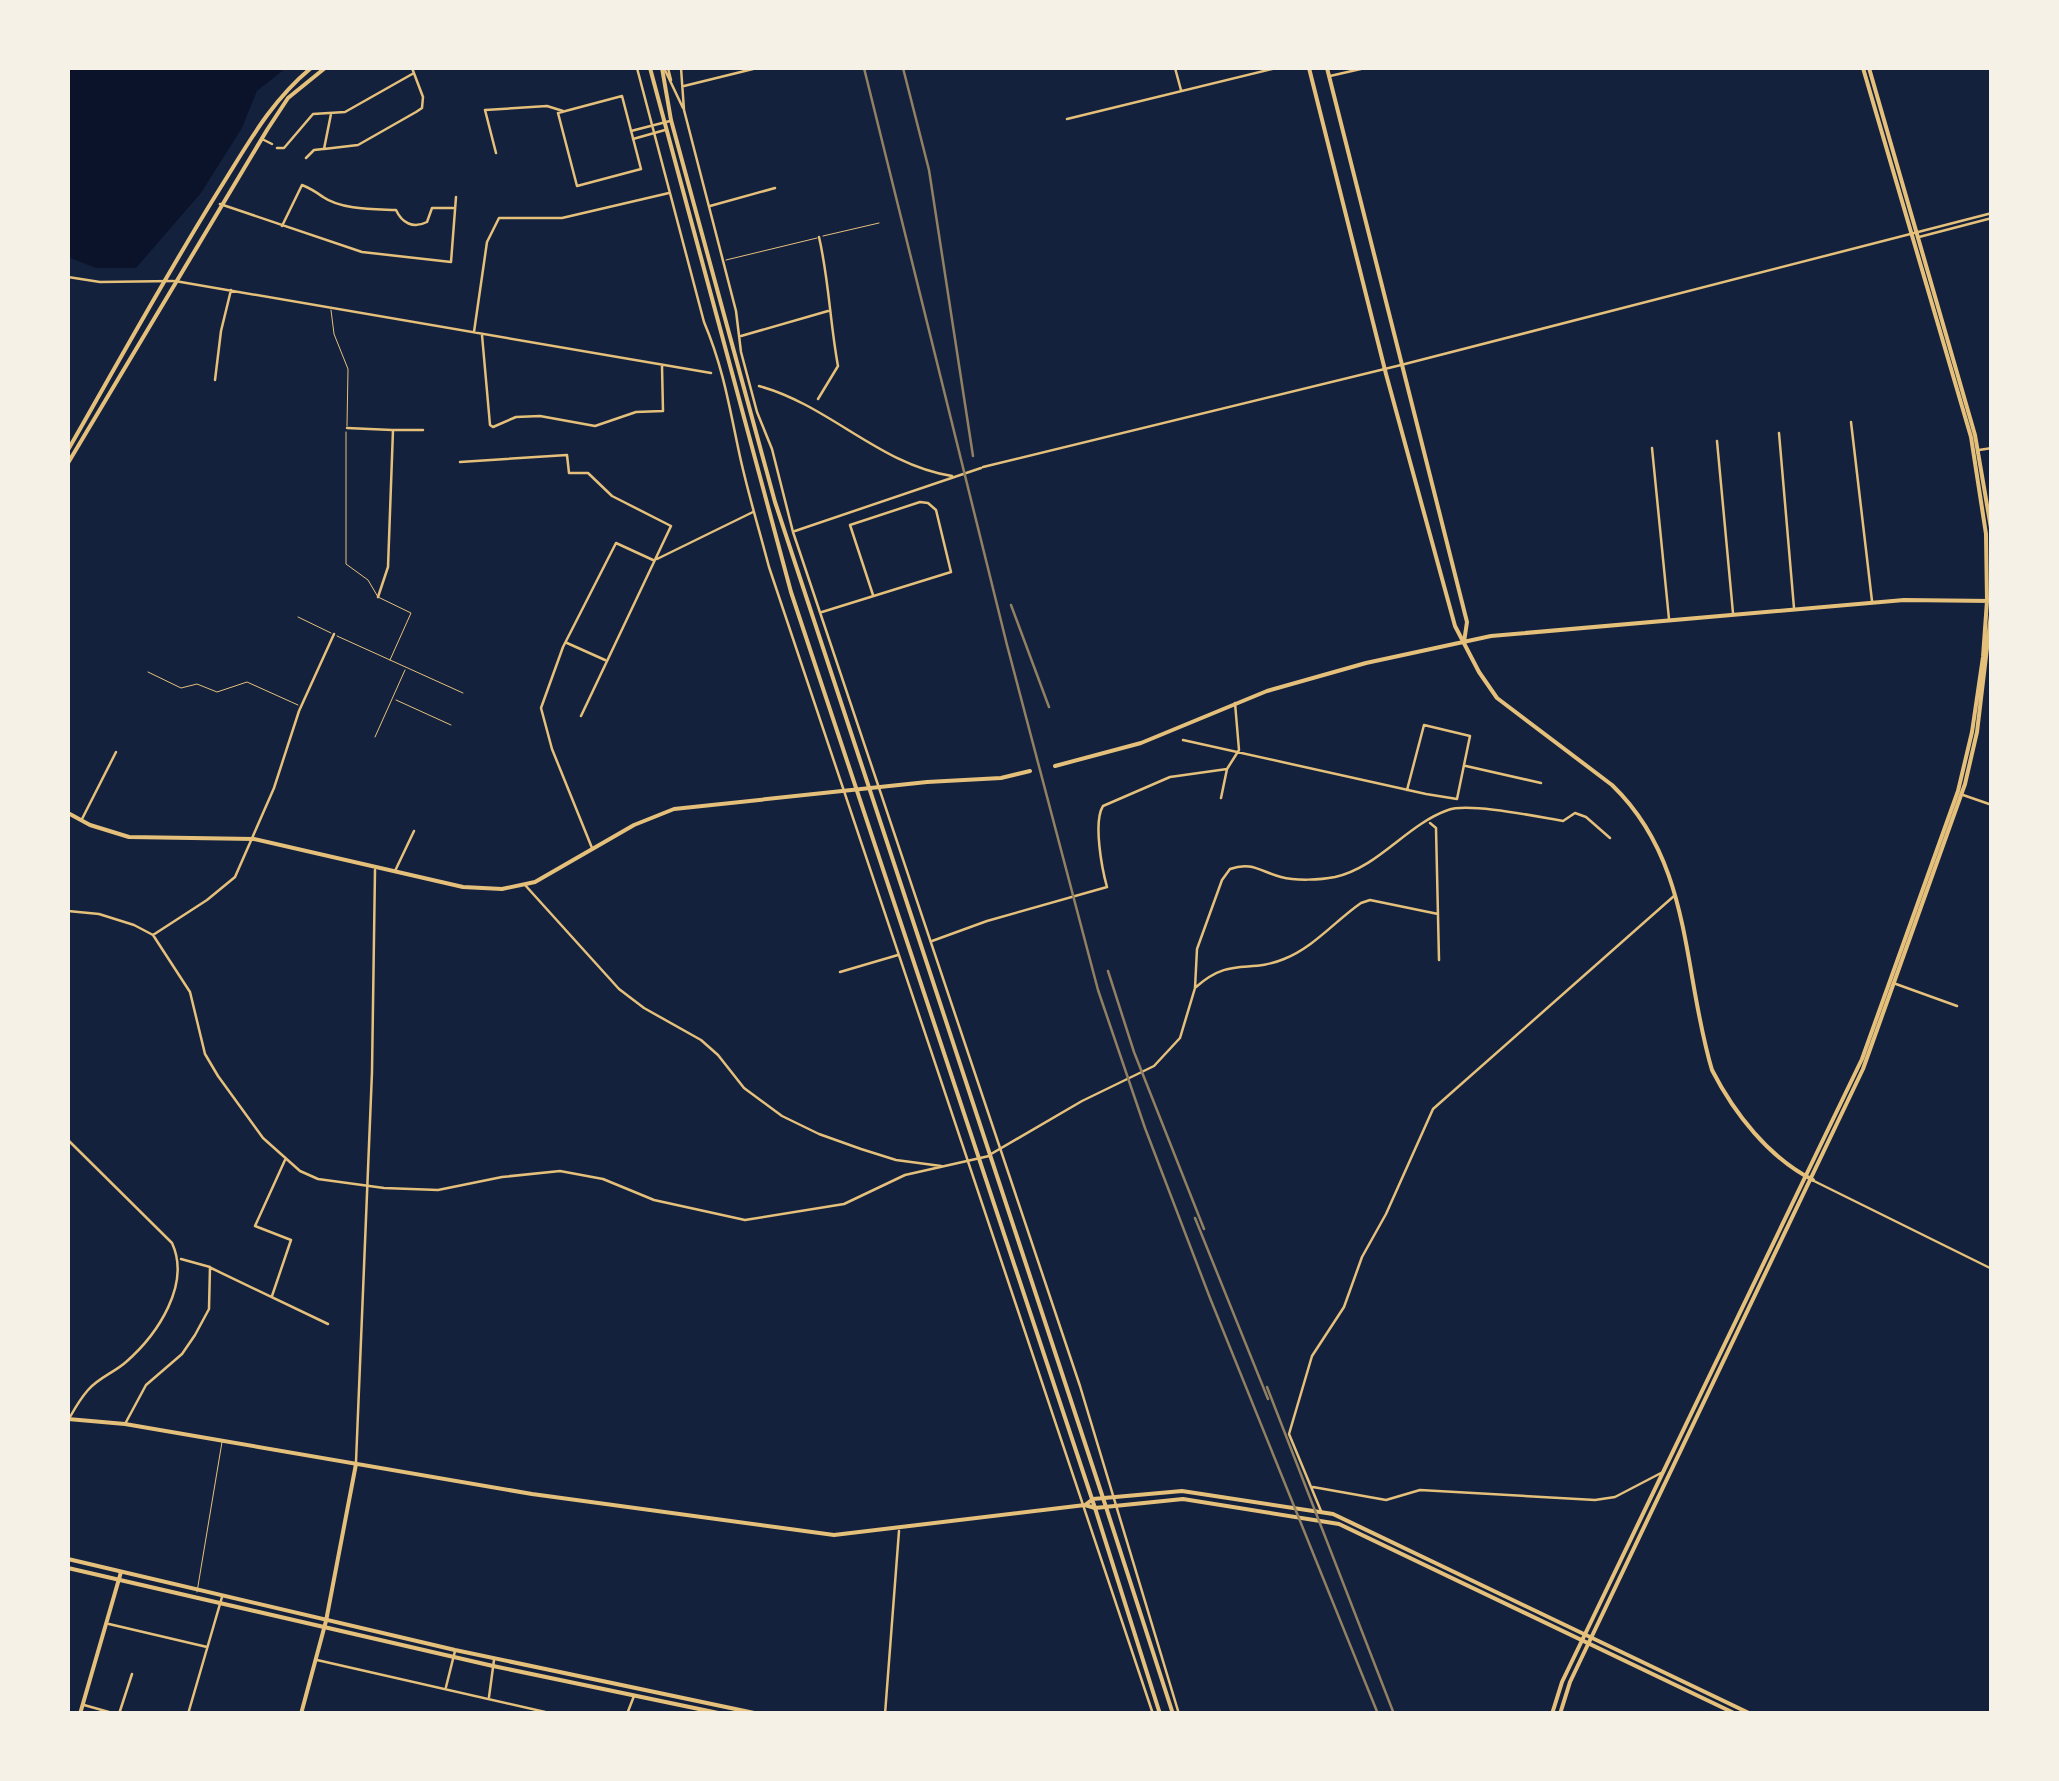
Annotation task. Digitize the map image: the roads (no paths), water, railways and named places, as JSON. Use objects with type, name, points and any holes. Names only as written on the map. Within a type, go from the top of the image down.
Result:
[{"type":"main road","points":[[68,450],[162,280],[263,119],[283,91],[311,68]]},
{"type":"main road","points":[[68,463],[261,138],[288,98],[325,68]]},
{"type":"main road","points":[[650,68],[775,502],[1176,1714]]},
{"type":"main road","points":[[665,68],[669,125],[772,532],[981,1158],[1160,1714]]},
{"type":"main road","points":[[1308,68],[1455,626],[1497,698],[1577,756],[1628,800],[1656,839],[1676,895],[1712,1070],[1723,1091],[1769,1149],[1810,1179]]},
{"type":"main road","points":[[1328,68],[1467,622],[1464,642]]},
{"type":"main road","points":[[1589,1635],[1863,1070],[1962,794],[1977,736],[1990,603],[1986,534],[1971,437],[1866,68]]},
{"type":"main road","points":[[1914,235],[1978,450],[1992,534]]},
{"type":"main road","points":[[1054,766],[1141,744],[1267,690],[1366,663],[1491,636],[1872,602],[1962,599],[1990,603]]},
{"type":"main road","points":[[1560,1714],[1589,1635],[1665,1471],[1810,1179],[1862,1059],[1958,791],[1978,695],[1990,603]]},
{"type":"main road","points":[[68,813],[129,837],[254,839],[463,888],[502,889],[535,882],[634,825],[674,809],[1030,772]]},
{"type":"main road","points":[[68,1420],[125,1424],[532,1494],[834,1535],[1084,1506],[1183,1499],[1340,1524],[1736,1714]]},
{"type":"main road","points":[[302,1714],[325,1624],[356,1462]]},
{"type":"main road","points":[[1084,1506],[1092,1499],[1182,1492],[1322,1512],[1350,1520],[1751,1714]]},
{"type":"main road","points":[[68,1558],[221,1600]]},
{"type":"main road","points":[[68,1568],[454,1653],[494,1666],[759,1714]]},
{"type":"main road","points":[[80,1714],[122,1572]]},
{"type":"main road","points":[[1552,1714],[1562,1682],[1586,1642]]},
{"type":"main road","points":[[454,1653],[495,1658],[723,1714]]},
{"type":"street","points":[[306,158],[314,150],[358,145],[422,108],[423,97],[412,68]]},
{"type":"street","points":[[638,68],[704,322],[720,359],[769,567],[1152,1714]]},
{"type":"street","points":[[665,68],[684,110]]},
{"type":"street","points":[[680,68],[684,110],[757,412],[772,449],[793,532],[1080,1386],[1176,1714]]},
{"type":"street","points":[[682,87],[757,68]]},
{"type":"street","points":[[1175,68],[1181,91]]},
{"type":"street","points":[[1067,119],[1276,68]]},
{"type":"street","points":[[1330,76],[1365,68]]},
{"type":"street","points":[[277,148],[284,148],[313,114],[345,112],[414,73]]},
{"type":"street","points":[[622,96],[631,131],[641,169],[577,186],[558,112],[622,96]]},
{"type":"street","points":[[496,153],[485,110],[547,106],[564,111]]},
{"type":"street","points":[[324,149],[330,114]]},
{"type":"street","points":[[631,131],[669,125]]},
{"type":"street","points":[[633,139],[669,125]]},
{"type":"street","points":[[261,138],[272,144]]},
{"type":"street","points":[[282,226],[302,186],[363,209],[396,210],[402,221],[412,225],[427,222],[432,208],[455,208]]},
{"type":"street","points":[[708,206],[775,188]]},
{"type":"street","points":[[474,332],[488,242],[498,218],[562,218],[670,193]]},
{"type":"street","points":[[220,204],[362,252],[450,262],[456,197]]},
{"type":"street","points":[[793,532],[952,476],[1992,215]]},
{"type":"street","points":[[723,261],[878,223]]},
{"type":"street","points":[[818,398],[838,366],[828,311],[830,282],[819,238]]},
{"type":"street","points":[[68,277],[100,282],[174,281],[711,373]]},
{"type":"street","points":[[215,380],[231,290]]},
{"type":"street","points":[[330,307],[334,334],[348,369],[344,558],[348,568],[368,580],[378,596],[411,613],[390,660]]},
{"type":"street","points":[[739,336],[828,311]]},
{"type":"street","points":[[482,333],[493,427],[516,417],[540,416],[595,426],[636,412],[662,411],[662,364]]},
{"type":"street","points":[[759,386],[782,392],[914,468],[952,476]]},
{"type":"street","points":[[1851,422],[1872,602]]},
{"type":"street","points":[[346,428],[423,430]]},
{"type":"street","points":[[378,596],[388,567],[393,430]]},
{"type":"street","points":[[1779,432],[1794,609]]},
{"type":"street","points":[[1717,441],[1733,615]]},
{"type":"street","points":[[1652,448],[1669,620]]},
{"type":"street","points":[[1978,450],[1992,448]]},
{"type":"street","points":[[460,462],[567,455],[569,473],[588,473],[612,496],[671,526],[581,716]]},
{"type":"street","points":[[821,612],[951,572],[932,505],[920,502],[850,525],[872,594]]},
{"type":"street","points":[[654,560],[755,512]]},
{"type":"street","points":[[592,848],[552,749],[541,708],[566,642],[616,542],[654,560]]},
{"type":"street","points":[[298,617],[464,693]]},
{"type":"street","points":[[153,936],[235,877],[254,839],[300,707],[334,634]]},
{"type":"street","points":[[566,642],[607,661]]},
{"type":"street","points":[[375,737],[407,667]]},
{"type":"street","points":[[148,672],[182,688],[197,684],[217,692],[246,682],[300,707]]},
{"type":"street","points":[[392,698],[451,726]]},
{"type":"street","points":[[1221,798],[1228,769],[1239,750],[1235,703]]},
{"type":"street","points":[[1183,740],[1236,754],[1407,790],[1456,799],[1470,736],[1424,725],[1407,790]]},
{"type":"street","points":[[82,820],[116,752]]},
{"type":"street","points":[[1464,766],[1541,783]]},
{"type":"street","points":[[931,942],[1018,912],[1107,888],[1098,814],[1103,806],[1170,777],[1228,769]]},
{"type":"street","points":[[1962,794],[1992,805]]},
{"type":"street","points":[[68,911],[98,914],[134,925],[153,936],[190,992],[205,1054],[218,1076],[263,1138],[300,1171],[318,1179],[366,1186],[438,1190],[560,1171],[603,1179],[654,1200],[745,1220],[844,1204],[906,1175],[990,1156],[1082,1102],[1154,1066],[1180,1038],[1195,988],[1197,949],[1222,880],[1230,869],[1251,864],[1286,878],[1333,877],[1358,869],[1449,809],[1563,821],[1575,813],[1610,838]]},
{"type":"street","points":[[1429,822],[1436,828],[1439,960]]},
{"type":"street","points":[[394,873],[414,831]]},
{"type":"street","points":[[356,1462],[372,1072],[375,868]]},
{"type":"street","points":[[524,884],[619,988],[644,1008],[701,1040],[744,1088],[782,1116],[819,1134],[896,1160],[943,1166]]},
{"type":"street","points":[[1322,1512],[1290,1434],[1312,1356],[1344,1307],[1362,1257],[1386,1214],[1433,1109],[1676,895]]},
{"type":"street","points":[[1195,988],[1226,968],[1288,958],[1354,907],[1370,900],[1438,914]]},
{"type":"street","points":[[840,972],[900,955]]},
{"type":"street","points":[[1894,984],[1958,1006]]},
{"type":"street","points":[[68,1140],[172,1243],[179,1258],[178,1282],[160,1323],[128,1361],[90,1388],[68,1420]]},
{"type":"street","points":[[272,1296],[291,1240],[255,1226],[286,1159]]},
{"type":"street","points":[[1810,1179],[1992,1269]]},
{"type":"street","points":[[179,1258],[210,1267],[328,1324]]},
{"type":"street","points":[[125,1424],[146,1385],[182,1354],[195,1335],[209,1309],[210,1267]]},
{"type":"street","points":[[197,1592],[222,1441]]},
{"type":"street","points":[[1311,1487],[1386,1500],[1420,1490],[1595,1500],[1615,1497],[1665,1471]]},
{"type":"street","points":[[885,1714],[899,1528]]},
{"type":"street","points":[[188,1714],[221,1600]]},
{"type":"street","points":[[107,1624],[208,1647]]},
{"type":"street","points":[[445,1689],[454,1653]]},
{"type":"street","points":[[488,1698],[495,1658]]},
{"type":"street","points":[[316,1659],[554,1714]]},
{"type":"street","points":[[83,1705],[118,1714],[132,1674]]},
{"type":"street","points":[[627,1714],[635,1693]]},
{"type":"water","points":[[68,68],[286,68],[257,91],[242,128],[201,193],[136,268],[96,268],[68,257]]},
{"type":"railway","points":[[864,68],[1007,645],[1098,990],[1210,1298],[1378,1714]]},
{"type":"railway","points":[[903,68],[929,170],[973,456]]},
{"type":"railway","points":[[1011,605],[1049,707]]},
{"type":"railway","points":[[1108,971],[1134,1052],[1204,1229]]},
{"type":"railway","points":[[1195,1218],[1268,1399]]},
{"type":"railway","points":[[1267,1387],[1394,1714]]}]
